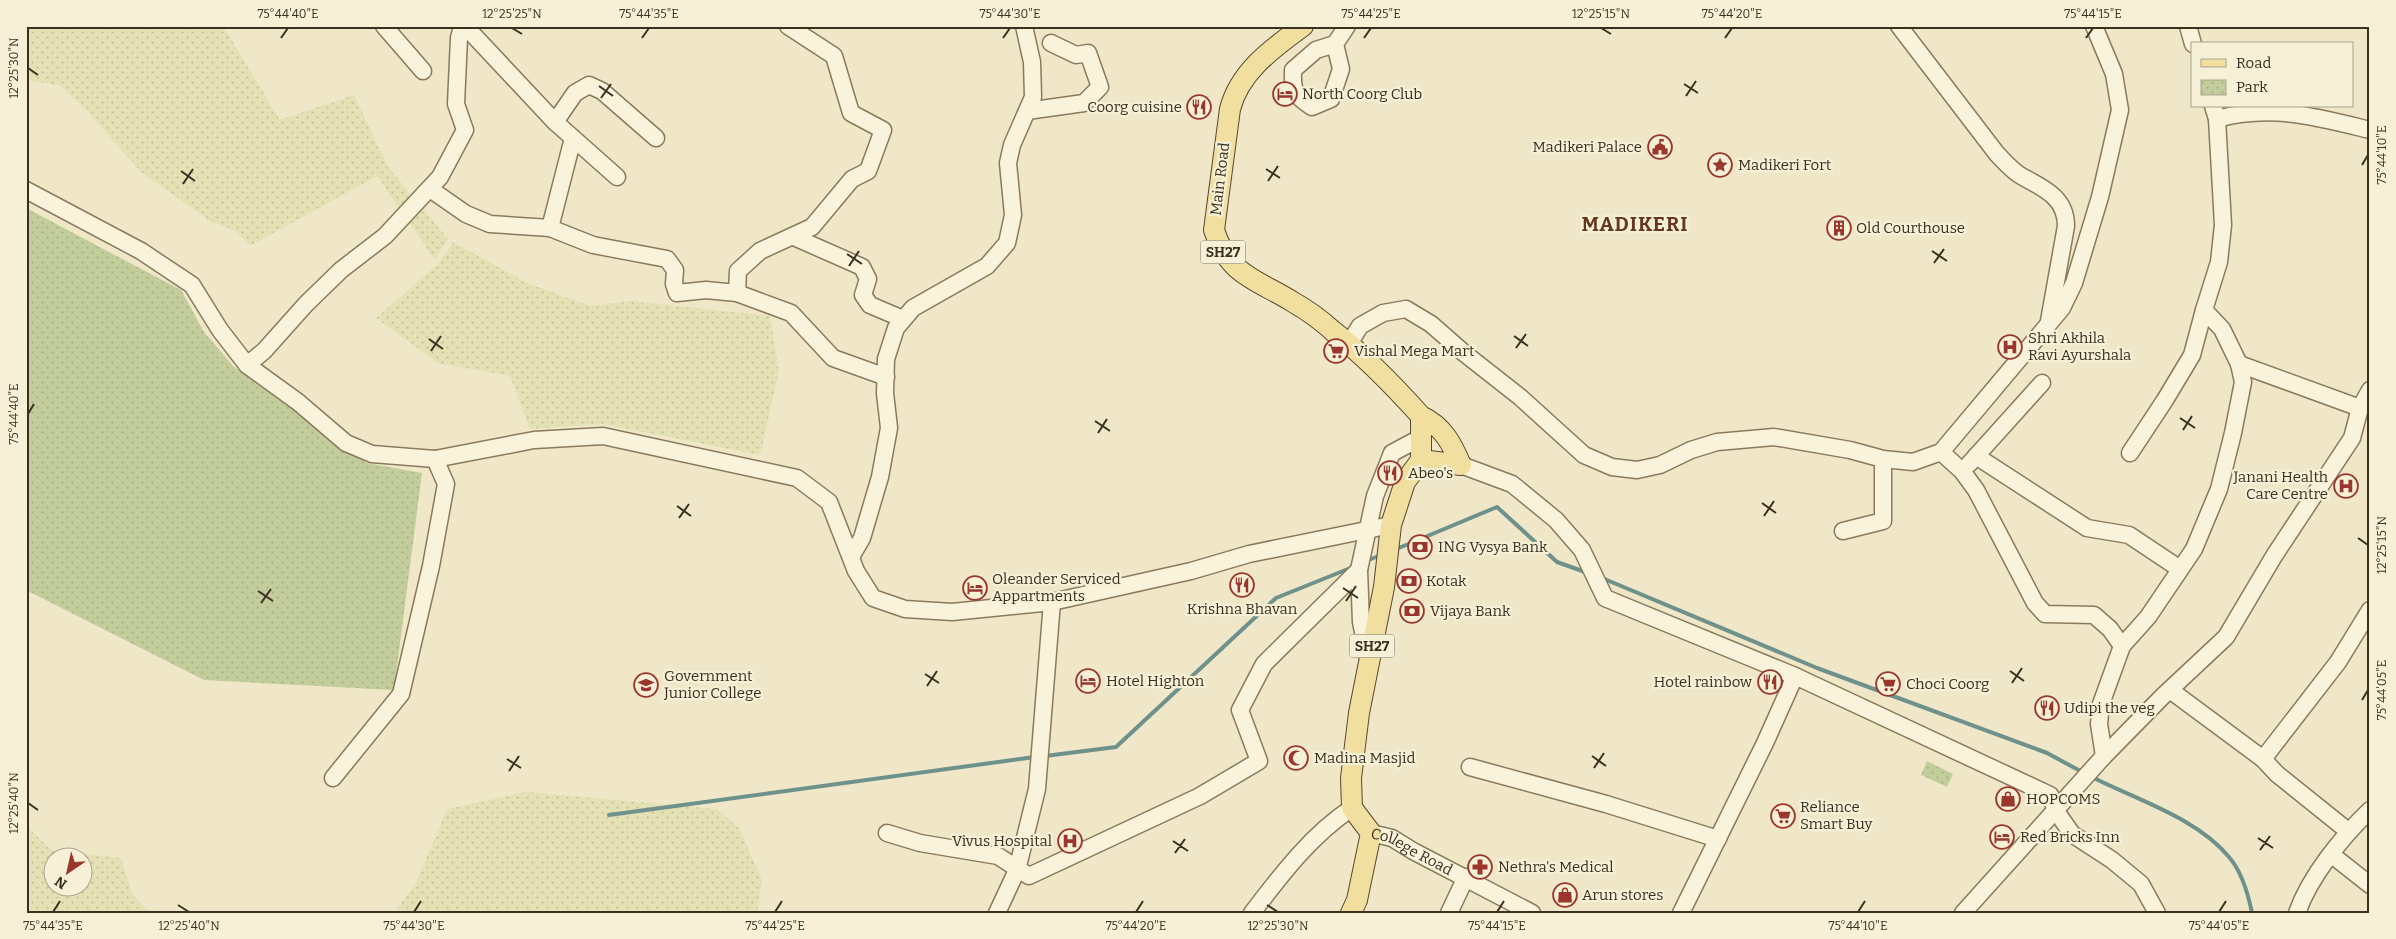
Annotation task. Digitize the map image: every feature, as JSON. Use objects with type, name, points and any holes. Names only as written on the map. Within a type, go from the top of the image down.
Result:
[{"type":"main road","name":"Main Road","points":[[1303,26],[1253,66],[1234,93],[1230,110],[1214,230],[1220,249],[1232,264],[1245,275],[1311,313],[1349,344],[1421,416]]},
{"type":"main road","points":[[1421,416],[1421,460],[1461,465]]},
{"type":"main road","name":"SH27","points":[[1421,416],[1432,421],[1447,436],[1461,465]]},
{"type":"main road","name":"SH27","points":[[1352,808],[1351,778],[1359,713],[1384,587],[1391,525],[1405,482],[1421,460]]},
{"type":"main road","name":"College Road","points":[[1352,808],[1371,833]]},
{"type":"main road","points":[[1350,913],[1357,900],[1371,833]]},
{"type":"street","points":[[384,26],[423,71]]},
{"type":"street","points":[[247,365],[264,351],[306,304],[341,270],[386,236],[440,177],[465,130],[456,104],[459,38],[463,26],[554,122],[617,177]]},
{"type":"street","points":[[737,294],[738,271],[760,251],[794,237],[812,227],[852,179],[868,171],[883,130],[851,113],[834,56],[788,26]]},
{"type":"street","points":[[851,557],[862,538],[880,477],[889,428],[886,359],[896,328],[913,308],[987,266],[1007,243],[1013,215],[1008,162],[1012,145],[1033,97],[1032,62],[1024,26]]},
{"type":"street","points":[[1335,44],[1347,26]]},
{"type":"street","points":[[1900,26],[1997,154],[2011,169],[2048,191],[2066,213],[2066,226],[2049,324]]},
{"type":"street","points":[[1349,344],[1360,326],[1383,313],[1406,309],[1432,324],[1464,353],[1520,397],[1584,455],[1612,467],[1638,470],[1660,465],[1691,450],[1717,442],[1774,438],[1850,450],[1883,460],[1913,462],[1941,452],[2062,308],[2074,283],[2100,196],[2120,110],[2114,74],[2094,26]]},
{"type":"street","points":[[2188,26],[2192,42]]},
{"type":"street","points":[[1027,111],[1084,103],[1100,87],[1088,53],[1076,55],[1051,43]]},
{"type":"street","points":[[554,122],[575,93],[588,85],[602,91],[656,138]]},
{"type":"street","points":[[2130,453],[2166,400],[2192,355],[2219,262],[2223,225],[2215,113],[2296,113],[2370,130]]},
{"type":"street","points":[[550,228],[573,138]]},
{"type":"street","points":[[430,188],[466,214],[490,224],[550,228],[593,245],[667,259],[675,270],[674,284],[677,293],[706,290],[737,294],[791,314],[833,358],[886,377]]},
{"type":"street","points":[[26,190],[141,251],[192,285],[220,330],[247,365],[298,402],[346,443],[372,454],[435,459],[534,440],[603,436],[797,478],[829,502],[856,571],[873,598],[905,609],[952,612],[1052,602],[1191,571],[1249,554],[1391,525]]},
{"type":"street","points":[[794,237],[862,267],[868,279],[862,295],[870,305],[903,319]]},
{"type":"street","points":[[2104,756],[2099,724],[2101,704],[2122,646],[2148,617],[2194,549],[2219,488],[2243,382],[2239,364],[2222,329],[2204,310]]},
{"type":"street","points":[[2239,364],[2360,408]]},
{"type":"street","points":[[1962,472],[2042,383]]},
{"type":"street","points":[[1963,913],[2104,756],[2226,637],[2274,556],[2352,438],[2360,408],[2370,390]]},
{"type":"street","points":[[1369,662],[1361,622],[1359,570],[1376,496],[1392,453],[1422,437]]},
{"type":"street","points":[[1941,452],[1962,472],[1976,490],[2036,603],[2044,614],[2094,615],[2110,629],[2122,646]]},
{"type":"street","points":[[1976,456],[2086,528],[2129,535],[2180,569]]},
{"type":"street","points":[[333,778],[401,694],[431,566],[446,484],[435,459]]},
{"type":"street","points":[[1843,531],[1883,521],[1883,460]]},
{"type":"street","points":[[1461,465],[1512,484],[1556,520],[1582,550],[1605,598],[1795,676],[2050,795],[2056,811],[2072,834],[2112,860],[2141,884],[2157,913]]},
{"type":"street","points":[[887,833],[920,843],[998,856],[1029,876],[1200,796],[1259,761],[1240,710],[1264,664],[1359,570]]},
{"type":"street","points":[[997,913],[1018,870],[1038,789],[1052,602]]},
{"type":"street","points":[[2263,759],[2338,662],[2370,610]]},
{"type":"street","points":[[1681,913],[1795,676]]},
{"type":"street","points":[[2170,690],[2263,759],[2277,774],[2348,831]]},
{"type":"street","points":[[1470,767],[1606,804],[1718,839]]},
{"type":"street","points":[[1252,913],[1284,870],[1338,818],[1352,808]]},
{"type":"street","points":[[2297,913],[2303,895],[2348,831],[2370,810]]},
{"type":"street","name":"College Road","points":[[1371,833],[1392,838],[1413,851],[1532,913]]},
{"type":"street","points":[[2332,855],[2370,885]]},
{"type":"street","points":[[1455,910],[1466,877]]},
{"type":"shaded area","points":[[26,26],[223,26],[280,120],[354,95],[388,167],[448,239],[435,260],[377,176],[250,246],[235,231],[210,221],[141,172],[86,110],[59,85],[26,80]]},
{"type":"shaded area","points":[[453,242],[529,284],[591,306],[629,301],[770,316],[779,371],[760,455],[602,424],[530,429],[510,376],[438,363],[376,318],[438,264]]},
{"type":"shaded area","points":[[526,792],[717,809],[739,828],[762,880],[757,913],[394,913],[416,883],[447,809]]},
{"type":"shaded area","points":[[26,826],[47,846],[42,846],[42,896],[92,896],[92,855],[121,858],[132,894],[151,913],[26,913]]},
{"type":"green space","points":[[26,208],[181,290],[204,332],[233,366],[367,463],[422,473],[394,690],[204,680],[26,590]]},
{"type":"green space","points":[[1927,761],[1953,774],[1947,787],[1921,775]]},
{"type":"waterway","points":[[1394,550],[1497,507],[1557,562],[1588,573]]},
{"type":"waterway","points":[[1366,561],[1381,555]]},
{"type":"waterway","points":[[1045,756],[1116,747],[1276,598],[1353,567]]},
{"type":"waterway","points":[[1602,578],[1817,668],[2047,753],[2084,773]]},
{"type":"waterway","points":[[609,815],[1035,757]]},
{"type":"waterway","points":[[2090,776],[2164,810],[2200,831],[2215,843],[2238,869],[2252,913]]},
{"type":"place","name":"North Coorg Club","points":[[1285,94]]},
{"type":"place","name":"Coorg cuisine","points":[[1199,107]]},
{"type":"place","name":"Madikeri Palace","points":[[1660,147]]},
{"type":"place","name":"Madikeri Fort","points":[[1720,165]]},
{"type":"place","name":"Old Courthouse","points":[[1839,228]]},
{"type":"place","name":"Shri Akhila Ravi Ayurshala","points":[[2010,347]]},
{"type":"place","name":"Vishal Mega Mart","points":[[1336,351]]},
{"type":"place","name":"Abeo's","points":[[1390,473]]},
{"type":"place","name":"Janani Health Care Centre","points":[[2346,486]]},
{"type":"place","name":"ING Vysya Bank","points":[[1420,547]]},
{"type":"place","name":"Kotak","points":[[1409,581]]},
{"type":"place","name":"Krishna Bhavan","points":[[1242,585]]},
{"type":"place","name":"Oleander Serviced Appartments","points":[[975,588]]},
{"type":"place","name":"Vijaya Bank","points":[[1412,611]]},
{"type":"place","name":"Hotel Highton","points":[[1088,681]]},
{"type":"place","name":"Hotel rainbow","points":[[1770,682]]},
{"type":"place","name":"Choci Coorg","points":[[1888,684]]},
{"type":"place","name":"Government Junior College","points":[[646,685]]},
{"type":"place","name":"Udipi the veg","points":[[2047,708]]},
{"type":"place","name":"Madina Masjid","points":[[1296,758]]},
{"type":"place","name":"HOPCOMS","points":[[2008,799]]},
{"type":"place","name":"Reliance Smart Buy","points":[[1783,816]]},
{"type":"place","name":"Red Bricks Inn","points":[[2002,837]]},
{"type":"place","name":"Vivus Hospital","points":[[1070,841]]},
{"type":"place","name":"Nethra's Medical","points":[[1480,867]]},
{"type":"place","name":"Arun stores","points":[[1565,895]]},
{"type":"district","name":"MADIKERI","points":[[1635,224]]}]
